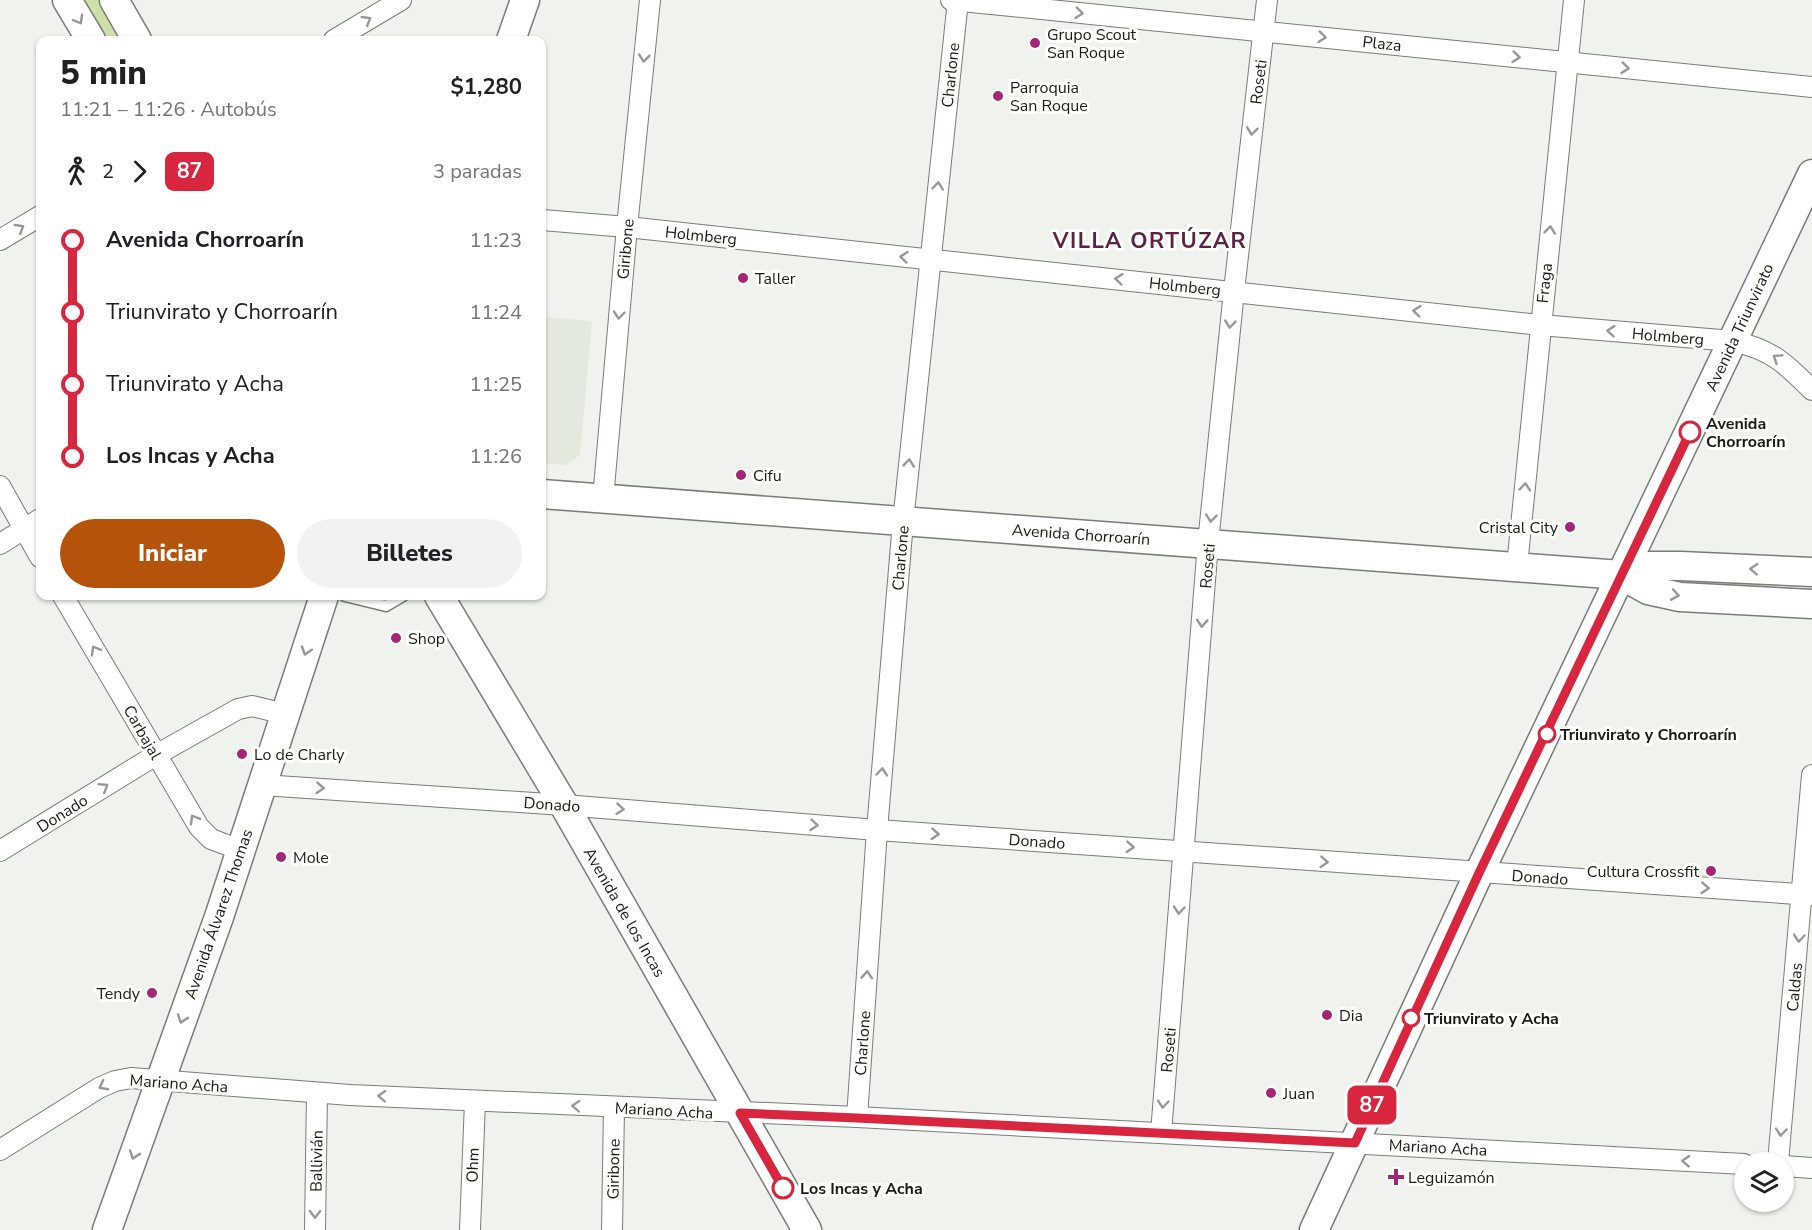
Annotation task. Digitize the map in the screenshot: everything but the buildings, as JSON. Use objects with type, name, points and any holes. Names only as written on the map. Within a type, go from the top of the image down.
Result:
[{"type":"main road","points":[[67,0],[89,36]]},
{"type":"main road","points":[[114,0],[135,36]]},
{"type":"main road","points":[[512,36],[525,0]]},
{"type":"main road","name":"Avenida Triunvirato","points":[[1314,1230],[1479,873],[1812,174]]},
{"type":"main road","name":"Avenida Chorroarín","points":[[546,494],[1621,575],[1648,566],[1812,572]]},
{"type":"main road","name":"Avenida Chorroarín","points":[[1621,575],[1648,590],[1680,597],[1812,604]]},
{"type":"main road","name":"Avenida Álvarez Thomas","points":[[107,1230],[240,850],[323,600]]},
{"type":"main road","name":"Avenida de los Incas","points":[[442,600],[564,805],[807,1230]]},
{"type":"street","points":[[341,36],[401,0]]},
{"type":"street","name":"Giribone","points":[[603,499],[650,0]]},
{"type":"street","name":"Plaza","points":[[951,0],[1812,87]]},
{"type":"street","name":"Charlone","points":[[857,1118],[877,830],[903,522],[958,0]]},
{"type":"street","name":"Roseti","points":[[1161,1133],[1208,543],[1267,0]]},
{"type":"street","name":"Fraga","points":[[1517,566],[1574,0]]},
{"type":"street","points":[[0,240],[36,218]]},
{"type":"street","name":"Holmberg","points":[[546,220],[627,227],[1540,325],[1732,341],[1756,346],[1774,355],[1789,366],[1812,390]]},
{"type":"street","points":[[0,486],[32,524],[36,540]]},
{"type":"street","points":[[0,544],[32,524]]},
{"type":"street","name":"Carbajal","points":[[65,600],[198,827],[211,839],[240,850]]},
{"type":"street","name":"Donado","points":[[0,851],[156,755],[238,709],[252,706],[285,714]]},
{"type":"street","name":"Caldas","points":[[1779,1152],[1808,895],[1812,775]]},
{"type":"street","name":"Donado","points":[[262,784],[877,830],[1808,895]]},
{"type":"street","name":"Mariano Acha","points":[[0,1150],[99,1088],[115,1081],[131,1078],[317,1093],[1161,1133],[1734,1163]]},
{"type":"street","name":"Ballivián","points":[[315,1230],[317,1093]]},
{"type":"street","name":"Ohm","points":[[470,1230],[475,1101]]},
{"type":"street","name":"Giribone","points":[[612,1230],[614,1108]]},
{"type":"street","points":[[1794,1167],[1812,1168]]},
{"type":"lane","points":[[361,600],[386,606],[396,600]]},
{"type":"shaded area","points":[[546,317],[592,321],[580,455],[566,465],[546,463]]},
{"type":"green space","points":[[80,0],[101,0],[122,36],[101,36]]},
{"type":"green space","points":[[1681,577],[1767,583],[1766,595],[1679,589]]},
{"type":"bus line","name":"87","points":[[783,1188],[740,1113],[1355,1143],[1479,873],[1690,432]]},
{"type":"place","name":"Grupo Scout San Roque","points":[[1035,43]]},
{"type":"place","name":"Parroquia San Roque","points":[[998,96]]},
{"type":"place","name":"Taller","points":[[743,278]]},
{"type":"place","name":"Avenida Chorroarín","points":[[1690,432]]},
{"type":"place","name":"Cifu","points":[[741,475]]},
{"type":"place","name":"Cristal City","points":[[1570,527]]},
{"type":"place","name":"Shop","points":[[396,638]]},
{"type":"place","name":"Triunvirato y Chorroarín","points":[[1547,734]]},
{"type":"place","name":"Lo de Charly","points":[[242,754]]},
{"type":"place","name":"Mole","points":[[281,857]]},
{"type":"place","name":"Cultura Crossfit","points":[[1711,871]]},
{"type":"place","name":"Tendy","points":[[152,993]]},
{"type":"place","name":"Dia","points":[[1327,1015]]},
{"type":"place","name":"Triunvirato y Acha","points":[[1411,1018]]},
{"type":"place","name":"Juan","points":[[1271,1093]]},
{"type":"place","name":"Leguizamón","points":[[1396,1177]]},
{"type":"place","name":"Los Incas y Acha","points":[[783,1188]]},
{"type":"district","name":"VILLA ORTÚZAR","points":[[1150,240]]}]
